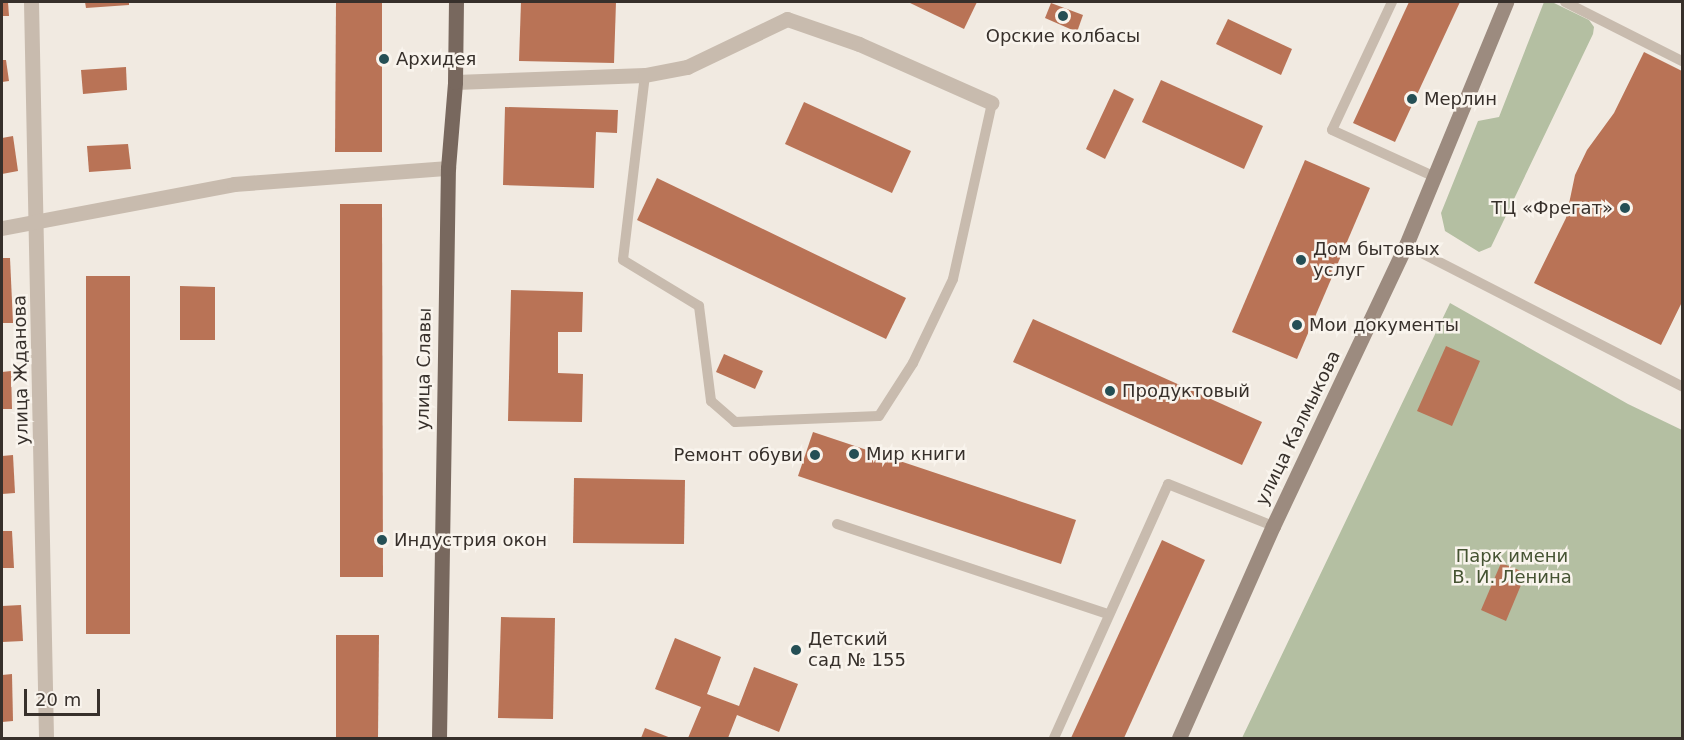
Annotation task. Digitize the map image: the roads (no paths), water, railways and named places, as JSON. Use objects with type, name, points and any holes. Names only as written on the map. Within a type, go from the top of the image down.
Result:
[{"type":"main road","name":"улица Славы","points":[[439,738],[448,168],[455,82],[456,2]]},
{"type":"street","name":"улица Жданова","points":[[31,2],[38,218],[46,738]]},
{"type":"street","name":"улица Калмыкова","points":[[1179,738],[1273,526],[1406,245],[1506,2]]},
{"type":"street","points":[[455,82],[645,75],[687,67],[787,20],[859,44],[992,103]]},
{"type":"street","points":[[2,228],[38,218],[234,184],[448,168]]},
{"type":"lane","points":[[1392,2],[1332,130],[1435,177]]},
{"type":"lane","points":[[1566,2],[1683,61]]},
{"type":"lane","points":[[645,75],[623,260],[699,306],[711,401],[735,422],[879,416],[913,363],[953,279],[992,103]]},
{"type":"lane","points":[[1406,245],[1683,386]]},
{"type":"lane","points":[[1054,738],[1168,484],[1273,526]]},
{"type":"lane","points":[[837,524],[1108,614]]},
{"type":"place","name":"Орские колбасы","points":[[1063,16]]},
{"type":"place","name":"Архидея","points":[[384,59]]},
{"type":"place","name":"Мерлин","points":[[1412,99]]},
{"type":"place","name":"ТЦ «Фрегат»","points":[[1625,208]]},
{"type":"place","name":"Дом бытовых услуг","points":[[1301,260]]},
{"type":"place","name":"Мои документы","points":[[1297,325]]},
{"type":"place","name":"Продуктовый","points":[[1110,391]]},
{"type":"place","name":"Мир книги","points":[[854,454]]},
{"type":"place","name":"Ремонт обуви","points":[[815,455]]},
{"type":"place","name":"Индустрия окон","points":[[382,540]]},
{"type":"place","name":"Детский сад № 155","points":[[796,650]]},
{"type":"park label","name":"Парк имени В. И. Ленина","points":[[1512,567]]}]
